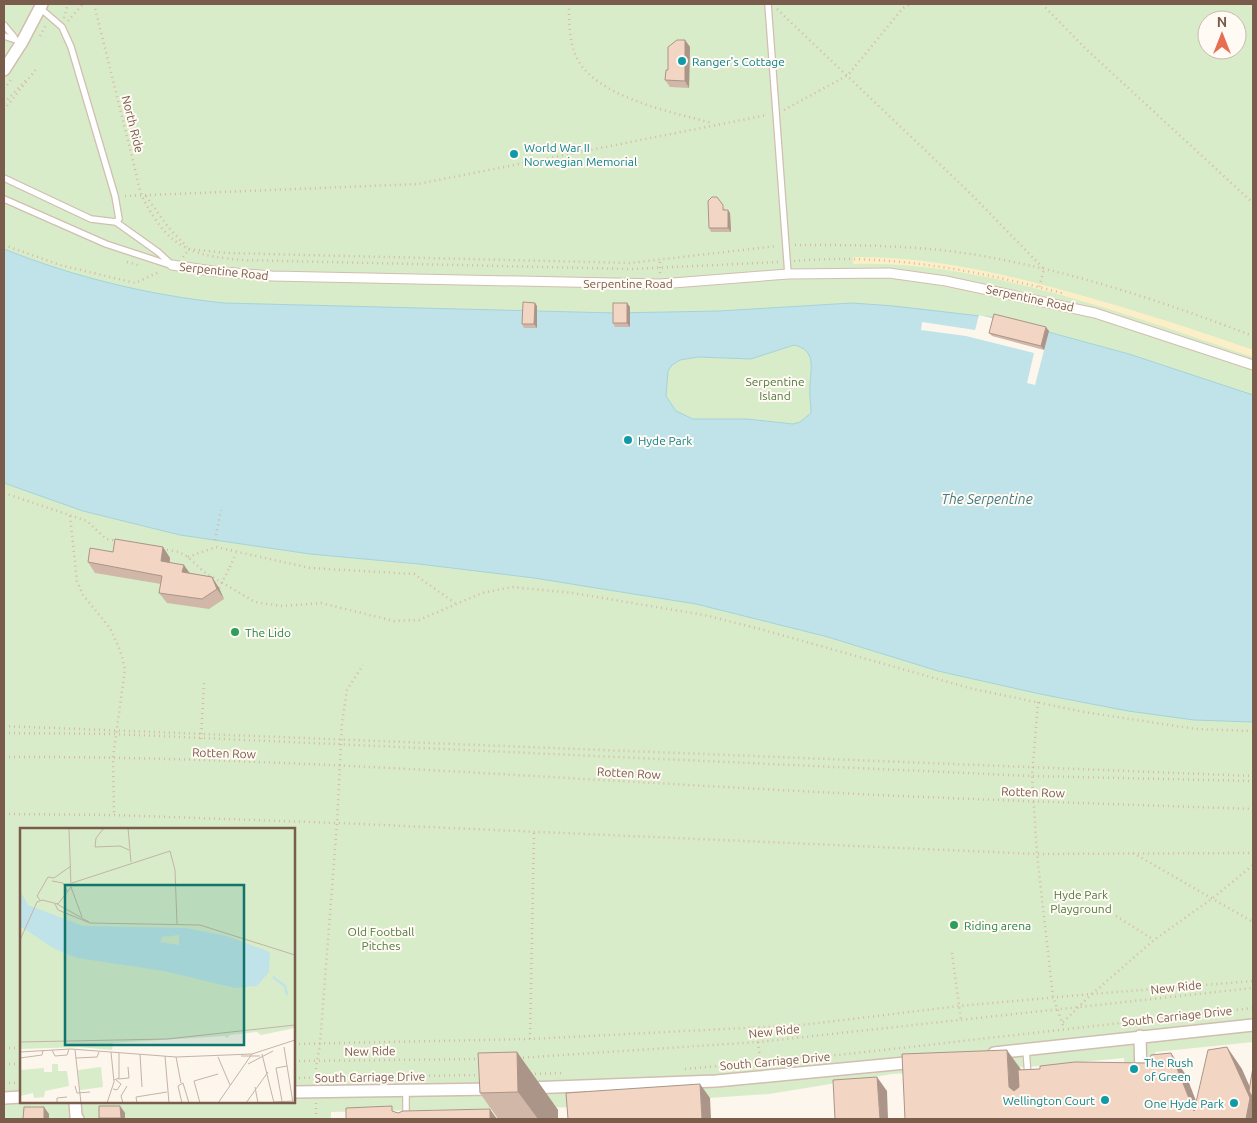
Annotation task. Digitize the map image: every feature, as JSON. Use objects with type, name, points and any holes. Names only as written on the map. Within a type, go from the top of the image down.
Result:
[{"type":"street","points":[[4,70],[19,41],[41,6]]},
{"type":"street","name":"Serpentine Road","points":[[172,266],[272,276],[660,284],[788,274],[890,273],[1036,299],[1095,313],[1253,365]]},
{"type":"street","name":"South Carriage Drive","points":[[979,1054],[1253,1025]]},
{"type":"street","points":[[1140,1036],[1140,1076]]},
{"type":"street","name":"South Carriage Drive","points":[[295,1092],[406,1092],[640,1085],[716,1081],[932,1060]]},
{"type":"street","points":[[4,1098],[20,1097]]},
{"type":"street","points":[[75,1103],[75,1118]]},
{"type":"lane","points":[[770,4],[788,274]]},
{"type":"lane","points":[[41,6],[62,27],[71,47],[115,196],[119,219],[116,222]]},
{"type":"lane","points":[[4,25],[19,41]]},
{"type":"lane","points":[[4,36],[19,41]]},
{"type":"lane","points":[[4,178],[91,219],[116,222],[158,252],[172,266]]},
{"type":"lane","name":"Serpentine Road","points":[[4,199],[106,244],[172,266]]},
{"type":"lane","points":[[1026,1049],[1028,1083]]},
{"type":"lane","points":[[406,1092],[406,1119]]},
{"type":"path","points":[[62,27],[68,4]]},
{"type":"path","points":[[62,27],[83,4]]},
{"type":"path","name":"North Ride","points":[[94,4],[140,196],[171,240]]},
{"type":"path","points":[[569,4],[569,24],[575,54],[586,70],[601,84],[663,110],[714,124]]},
{"type":"path","points":[[770,4],[848,75],[971,194],[1044,269]]},
{"type":"path","points":[[115,196],[418,184],[777,113],[848,75],[903,8],[911,4]]},
{"type":"path","points":[[1042,4],[1086,49],[1253,202]]},
{"type":"path","points":[[4,103],[37,68],[4,110]]},
{"type":"path","points":[[146,196],[168,227],[212,271]]},
{"type":"path","points":[[4,245],[60,265],[135,283],[172,266],[189,249]]},
{"type":"path","points":[[189,249],[227,253],[630,263],[787,245],[866,245],[912,248],[976,255],[1044,269],[1114,289],[1253,336]]},
{"type":"path","points":[[1036,299],[1044,269]]},
{"type":"path","points":[[4,493],[87,521],[106,539],[124,542]]},
{"type":"path","points":[[215,540],[220,510]]},
{"type":"path","points":[[70,516],[77,581],[83,595],[110,628],[120,650],[125,669],[113,757],[114,815]]},
{"type":"path","points":[[188,557],[216,547],[310,568],[414,574],[456,603]]},
{"type":"path","points":[[160,549],[179,552],[188,557],[204,572],[255,602],[281,606],[321,603],[394,621],[419,620],[482,593],[512,587],[573,594],[704,615],[825,646],[973,689],[1130,720],[1196,729],[1253,731]]},
{"type":"path","points":[[219,588],[236,553]]},
{"type":"path","points":[[315,1074],[320,1044],[337,823],[340,738],[348,690],[363,665]]},
{"type":"path","points":[[202,739],[204,682]]},
{"type":"path","points":[[1038,702],[1032,776],[1037,854],[1053,997],[1056,1010],[1063,1023],[1092,994],[1154,940],[1213,898],[1253,865]]},
{"type":"path","points":[[4,726],[202,732],[1033,769],[1253,776]]},
{"type":"path","name":"Rotten Row","points":[[4,733],[115,734],[1032,776],[1253,781]]},
{"type":"path","name":"Rotten Row","points":[[4,757],[113,757],[339,766],[757,789],[1035,802],[1253,809]]},
{"type":"path","points":[[4,814],[114,815],[337,823],[1037,854],[1132,852],[1253,853]]},
{"type":"path","points":[[530,1039],[534,833]]},
{"type":"path","points":[[1132,852],[1253,922]]},
{"type":"path","points":[[1116,916],[1154,940]]},
{"type":"path","points":[[952,953],[960,1020]]},
{"type":"path","points":[[295,1044],[530,1039],[802,1025],[959,1006],[1253,980]]},
{"type":"path","name":"New Ride","points":[[510,1058],[758,1042],[1253,988]]},
{"type":"path","name":"South Carriage Drive","points":[[678,1069],[848,1054],[1253,1008]]},
{"type":"path","points":[[758,1042],[760,1059]]},
{"type":"path","points":[[4,1048],[20,1048]]},
{"type":"path","name":"New Ride","points":[[295,1061],[482,1059]]},
{"type":"path","points":[[4,1064],[20,1064]]},
{"type":"path","points":[[525,1074],[575,1073]]},
{"type":"path","name":"South Carriage Drive","points":[[295,1078],[485,1075]]},
{"type":"path","points":[[4,1083],[20,1083]]},
{"type":"path","points":[[316,1099],[316,1119]]},
{"type":"green space","name":"Hyde Park","points":[[4,4],[1253,4],[1253,1042],[1155,1052],[1157,1074],[1125,1077],[1124,1058],[1027,1067],[892,1074],[769,1094],[576,1107],[331,1112],[331,1119],[4,1119]]},
{"type":"sand","points":[[853,257],[882,257],[939,263],[996,273],[1052,287],[1210,335],[1253,350],[1253,357],[1107,309],[1005,281],[953,271],[903,265],[853,264]]},
{"type":"water","name":"The Serpentine","points":[[4,249],[57,268],[112,284],[196,300],[224,303],[615,313],[719,311],[852,303],[997,318],[1129,354],[1253,395],[1253,722],[1194,720],[1128,711],[1040,694],[938,671],[828,637],[696,604],[534,578],[419,564],[310,554],[180,535],[83,511],[4,483]],"holes":[[[794,345],[806,351],[811,360],[811,413],[800,422],[793,424],[747,419],[693,419],[676,411],[666,396],[668,371],[672,365],[680,360],[698,357],[751,359]]]},
{"type":"pier","points":[[979,315],[1049,331],[1035,385],[1027,383],[1034,353],[966,336],[921,330],[922,322],[975,330]]},
{"type":"building","points":[[677,40],[685,40],[685,81],[665,80],[666,70],[668,70],[668,47]]},
{"type":"building","points":[[712,197],[717,197],[723,205],[723,210],[728,210],[728,228],[709,228],[708,201]]},
{"type":"building","points":[[523,302],[535,303],[534,324],[522,324]]},
{"type":"building","points":[[613,303],[627,303],[627,323],[613,323]]},
{"type":"building","points":[[994,314],[1046,327],[1041,346],[989,333]]},
{"type":"building","points":[[115,539],[163,547],[161,561],[184,565],[182,572],[212,577],[217,589],[202,599],[159,593],[162,576],[88,562],[90,548],[113,552]]},
{"type":"building","points":[[1227,1047],[1250,1098],[1246,1119],[905,1119],[902,1054],[1007,1050],[1009,1087],[1014,1091],[1019,1087],[1018,1070],[1040,1069],[1040,1066],[1075,1062],[1148,1063],[1151,1055],[1171,1053],[1194,1111],[1208,1050]]},
{"type":"building","points":[[517,1052],[518,1092],[480,1093],[478,1053]]},
{"type":"building","points":[[1253,1067],[1253,1098],[1249,1091]]},
{"type":"building","points":[[877,1077],[880,1119],[835,1119],[833,1080]]},
{"type":"building","points":[[700,1084],[702,1119],[568,1119],[566,1093]]},
{"type":"building","points":[[99,1106],[120,1106],[121,1118],[99,1118]]},
{"type":"building","points":[[392,1106],[392,1111],[398,1113],[403,1111],[490,1109],[490,1119],[346,1119],[346,1108]]},
{"type":"building","points":[[24,1107],[44,1107],[44,1119],[23,1119]]},
{"type":"place","name":"Ranger's Cottage","points":[[682,61]]},
{"type":"place","name":"World War II Norwegian Memorial","points":[[514,154]]},
{"type":"place","name":"Hyde Park","points":[[628,440]]},
{"type":"place","name":"The Lido","points":[[235,632]]},
{"type":"place","name":"Riding arena","points":[[954,925]]},
{"type":"place","name":"The Rush of Green","points":[[1134,1069]]},
{"type":"place","name":"Wellington Court","points":[[1105,1100]]},
{"type":"place","name":"One Hyde Park","points":[[1234,1103]]},
{"type":"park label","name":"Serpentine Island","points":[[775,388]]},
{"type":"park label","name":"Hyde Park Playground","points":[[1081,901]]},
{"type":"park label","name":"Old Football Pitches","points":[[381,938]]}]
